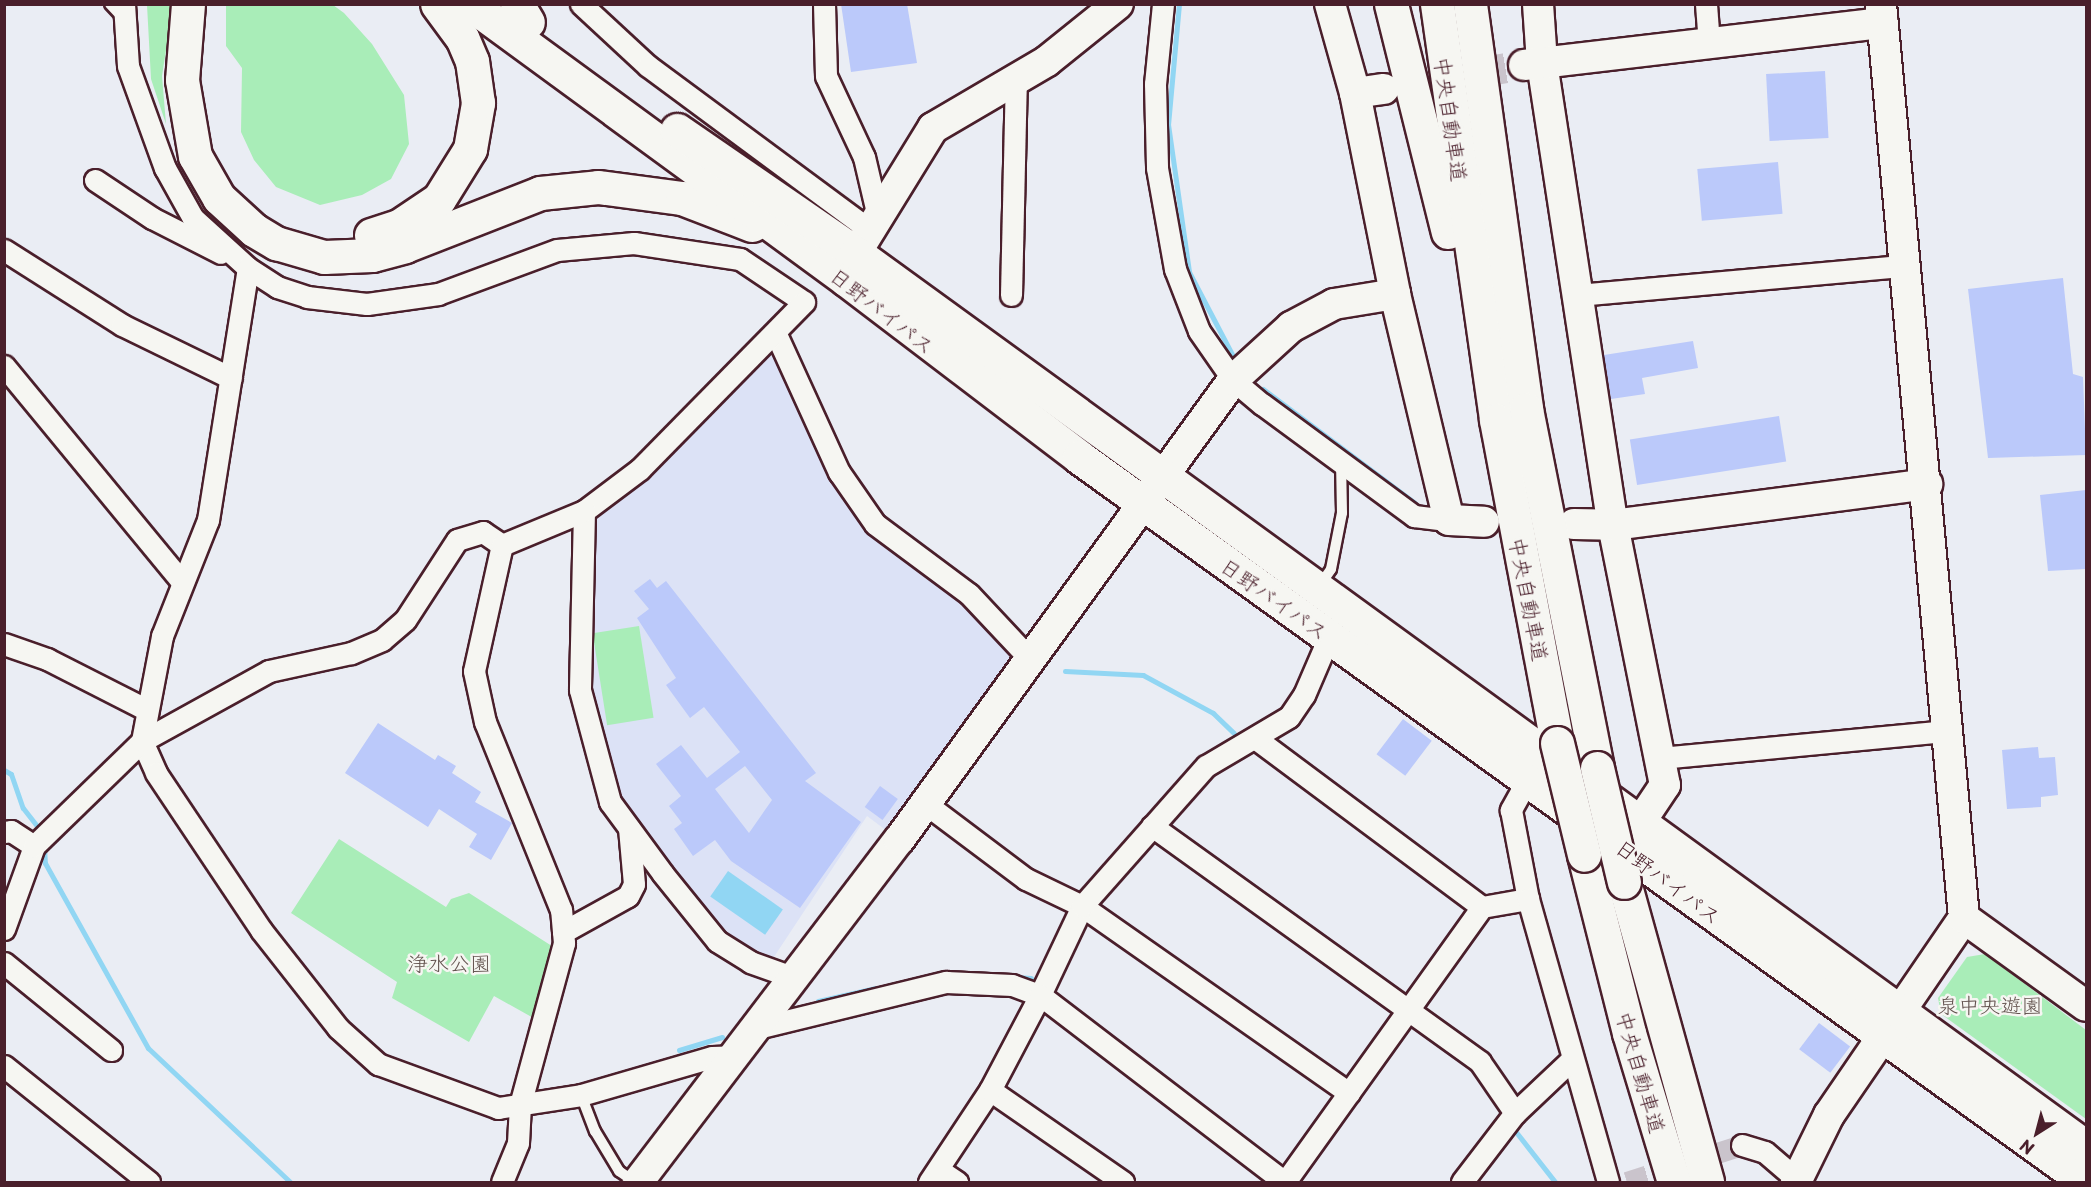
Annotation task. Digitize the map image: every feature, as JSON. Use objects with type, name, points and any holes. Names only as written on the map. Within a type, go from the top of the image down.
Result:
[{"type":"highway","points":[[188,4],[182,80],[195,156],[219,198],[254,230],[276,243],[324,257],[372,255],[405,246],[540,193],[598,187],[682,198],[780,233]]},
{"type":"highway","points":[[206,4],[201,96],[220,164],[243,198],[265,215],[293,230],[330,239],[383,233],[414,218],[439,199],[466,159],[476,124],[476,82],[462,38],[436,4]]},
{"type":"highway","name":"日野バイパス","points":[[470,4],[1144,504],[1529,777],[1882,1038],[2086,1182]]},
{"type":"highway","points":[[1391,4],[1496,420]]},
{"type":"highway","name":"中央自動車道","points":[[1437,4],[1496,420],[1557,743],[1629,1033],[1674,1182]]},
{"type":"highway","name":"中央自動車道","points":[[1470,4],[1526,410],[1597,768],[1624,882],[1707,1182]]},
{"type":"highway","name":"日野バイパス","points":[[516,10],[868,235],[1164,477],[1902,1009],[2086,1146]]},
{"type":"street","points":[[581,4],[648,66],[868,235]]},
{"type":"street","points":[[824,4],[826,75],[864,157],[868,235]]},
{"type":"street","points":[[868,235],[921,141],[933,128],[1016,79],[1118,4]]},
{"type":"street","points":[[1162,4],[1155,84],[1157,168],[1175,269],[1199,331],[1233,380],[1414,516],[1484,522]]},
{"type":"street","points":[[1330,4],[1355,93],[1395,294],[1449,520]]},
{"type":"street","points":[[1538,4],[1533,64],[1577,294],[1612,525],[1665,785],[1641,821]]},
{"type":"street","points":[[1706,4],[1709,44]]},
{"type":"street","points":[[119,9],[136,93],[165,168],[193,218],[248,268],[277,287],[307,297],[367,304],[438,294],[557,250],[602,243],[663,245],[740,259],[798,293],[804,302],[801,309],[640,469],[584,512],[502,545]]},
{"type":"street","points":[[1533,64],[1709,44],[1882,14],[1927,484],[1945,731],[1964,918],[1810,1146],[1797,1181],[1765,1152],[1742,1145]]},
{"type":"street","points":[[1011,295],[1016,79]]},
{"type":"street","points":[[1355,93],[1384,89]]},
{"type":"street","points":[[95,180],[216,253],[231,254]]},
{"type":"street","points":[[4,250],[122,325],[231,378]]},
{"type":"street","points":[[1577,294],[1905,267]]},
{"type":"street","points":[[248,268],[208,520],[162,636],[145,709],[142,741],[156,773],[216,869],[338,1028],[378,1064],[498,1108],[581,1095],[712,1056],[735,1056]]},
{"type":"street","points":[[636,1182],[757,1028],[926,804],[1233,380],[1291,327],[1334,304],[1395,294]]},
{"type":"street","points":[[776,334],[839,472],[875,524],[969,594],[1031,660]]},
{"type":"street","points":[[4,366],[182,582]]},
{"type":"street","points":[[1574,524],[1612,525],[1927,484]]},
{"type":"street","points":[[584,512],[580,690],[610,802],[717,941],[750,962],[795,978]]},
{"type":"street","points":[[4,929],[34,846],[142,741],[269,671],[351,653],[382,640],[405,620],[456,540],[483,532],[502,545]]},
{"type":"street","points":[[502,545],[474,671],[485,722],[561,910],[563,932],[520,1105],[518,1143],[502,1182]]},
{"type":"street","points":[[957,1182],[934,1176],[990,1090],[1040,995],[1082,906],[1206,766],[1255,738],[1278,728],[1297,707],[1329,636]]},
{"type":"street","points":[[4,644],[47,659],[145,709]]},
{"type":"street","points":[[1660,758],[1945,731]]},
{"type":"street","points":[[1255,738],[1482,907]]},
{"type":"street","points":[[1529,777],[1511,810],[1528,899],[1571,1060],[1608,1182]]},
{"type":"street","points":[[926,804],[1026,879],[1082,906],[1349,1093]]},
{"type":"street","points":[[1152,826],[1480,1062],[1515,1113]]},
{"type":"street","points":[[563,932],[628,896],[634,884],[629,828]]},
{"type":"street","points":[[4,832],[11,831],[34,846]]},
{"type":"street","points":[[757,1028],[946,982],[1012,985],[1040,995],[1285,1182],[1482,907],[1528,899]]},
{"type":"street","points":[[1964,918],[2086,1006]]},
{"type":"street","points":[[4,963],[111,1050]]},
{"type":"street","points":[[1462,1182],[1515,1113],[1571,1060]]},
{"type":"street","points":[[4,1066],[149,1182]]},
{"type":"street","points":[[990,1090],[1123,1182]]},
{"type":"lane","points":[[1317,589],[1331,569],[1339,524],[1341,463]]},
{"type":"lane","points":[[581,1095],[595,1131],[620,1172],[636,1182]]},
{"type":"shaded area","points":[[776,334],[875,524],[1031,660],[899,840],[867,816],[766,969],[717,941],[610,802],[580,690],[584,511]]},
{"type":"green space","points":[[147,5],[173,5],[162,76],[166,124],[151,79]]},
{"type":"green space","points":[[226,5],[333,5],[344,13],[372,44],[404,95],[409,144],[391,179],[362,195],[320,205],[276,187],[254,160],[241,132],[242,68],[226,46]]},
{"type":"green space","points":[[639,626],[654,718],[607,725],[593,633]]},
{"type":"green space","name":"浄水公園","points":[[339,839],[446,907],[451,899],[469,893],[555,948],[537,1020],[494,996],[469,1042],[392,998],[397,982],[291,913]]},
{"type":"green space","name":"泉中央遊園","points":[[1985,954],[2086,1030],[2086,1119],[1941,1014],[1938,998],[1967,957]]},
{"type":"water","points":[[728,871],[783,909],[765,935],[710,896]]},
{"type":"building","points":[[841,4],[907,4],[917,63],[851,72]]},
{"type":"building","points":[[1825,71],[1829,138],[1770,141],[1766,74]]},
{"type":"building","points":[[1778,162],[1783,214],[1702,221],[1697,169]]},
{"type":"building","points":[[2063,278],[2073,374],[2083,377],[2086,455],[1988,458],[1968,289]]},
{"type":"building","points":[[1693,341],[1698,368],[1642,378],[1645,394],[1611,399],[1604,355]]},
{"type":"building","points":[[1779,416],[1786,461],[1637,485],[1630,440]]},
{"type":"building","points":[[2086,490],[2086,569],[2048,571],[2040,495]]},
{"type":"building","points":[[650,579],[657,588],[666,581],[816,773],[805,781],[861,822],[800,908],[731,861],[715,840],[693,856],[674,829],[682,823],[669,806],[681,796],[656,764],[681,745],[707,778],[740,752],[704,707],[690,718],[666,685],[676,678],[637,618],[649,609],[634,591]],"holes":[[[745,766],[772,800],[749,833],[715,789]]]},
{"type":"building","points":[[1403,719],[1432,741],[1405,776],[1377,754]]},
{"type":"building","points":[[378,723],[435,760],[438,755],[456,766],[452,773],[481,792],[475,802],[512,823],[491,860],[469,847],[477,834],[439,809],[428,827],[345,773]]},
{"type":"building","points":[[2038,747],[2039,758],[2055,757],[2058,795],[2041,797],[2041,807],[2007,809],[2002,750]]},
{"type":"building","points":[[880,786],[898,799],[883,820],[865,807]]},
{"type":"building","points":[[1819,1023],[1850,1046],[1830,1073],[1799,1049]]},
{"type":"waterway","points":[[1179,4],[1168,124],[1189,272],[1235,360]]},
{"type":"waterway","points":[[1263,389],[1415,503]]},
{"type":"waterway","points":[[1065,671],[1143,675],[1213,713],[1234,733]]},
{"type":"waterway","points":[[4,770],[11,774],[23,808],[42,832]]},
{"type":"waterway","points":[[44,846],[45,863],[148,1048],[290,1182]]},
{"type":"waterway","points":[[1015,977],[1031,978]]},
{"type":"waterway","points":[[818,1001],[875,988]]},
{"type":"waterway","points":[[679,1050],[722,1037]]},
{"type":"waterway","points":[[1516,1132],[1555,1182]]},
{"type":"tunnel","points":[[1387,88],[1524,65]]},
{"type":"tunnel","points":[[1627,1182],[1742,1145]]}]
